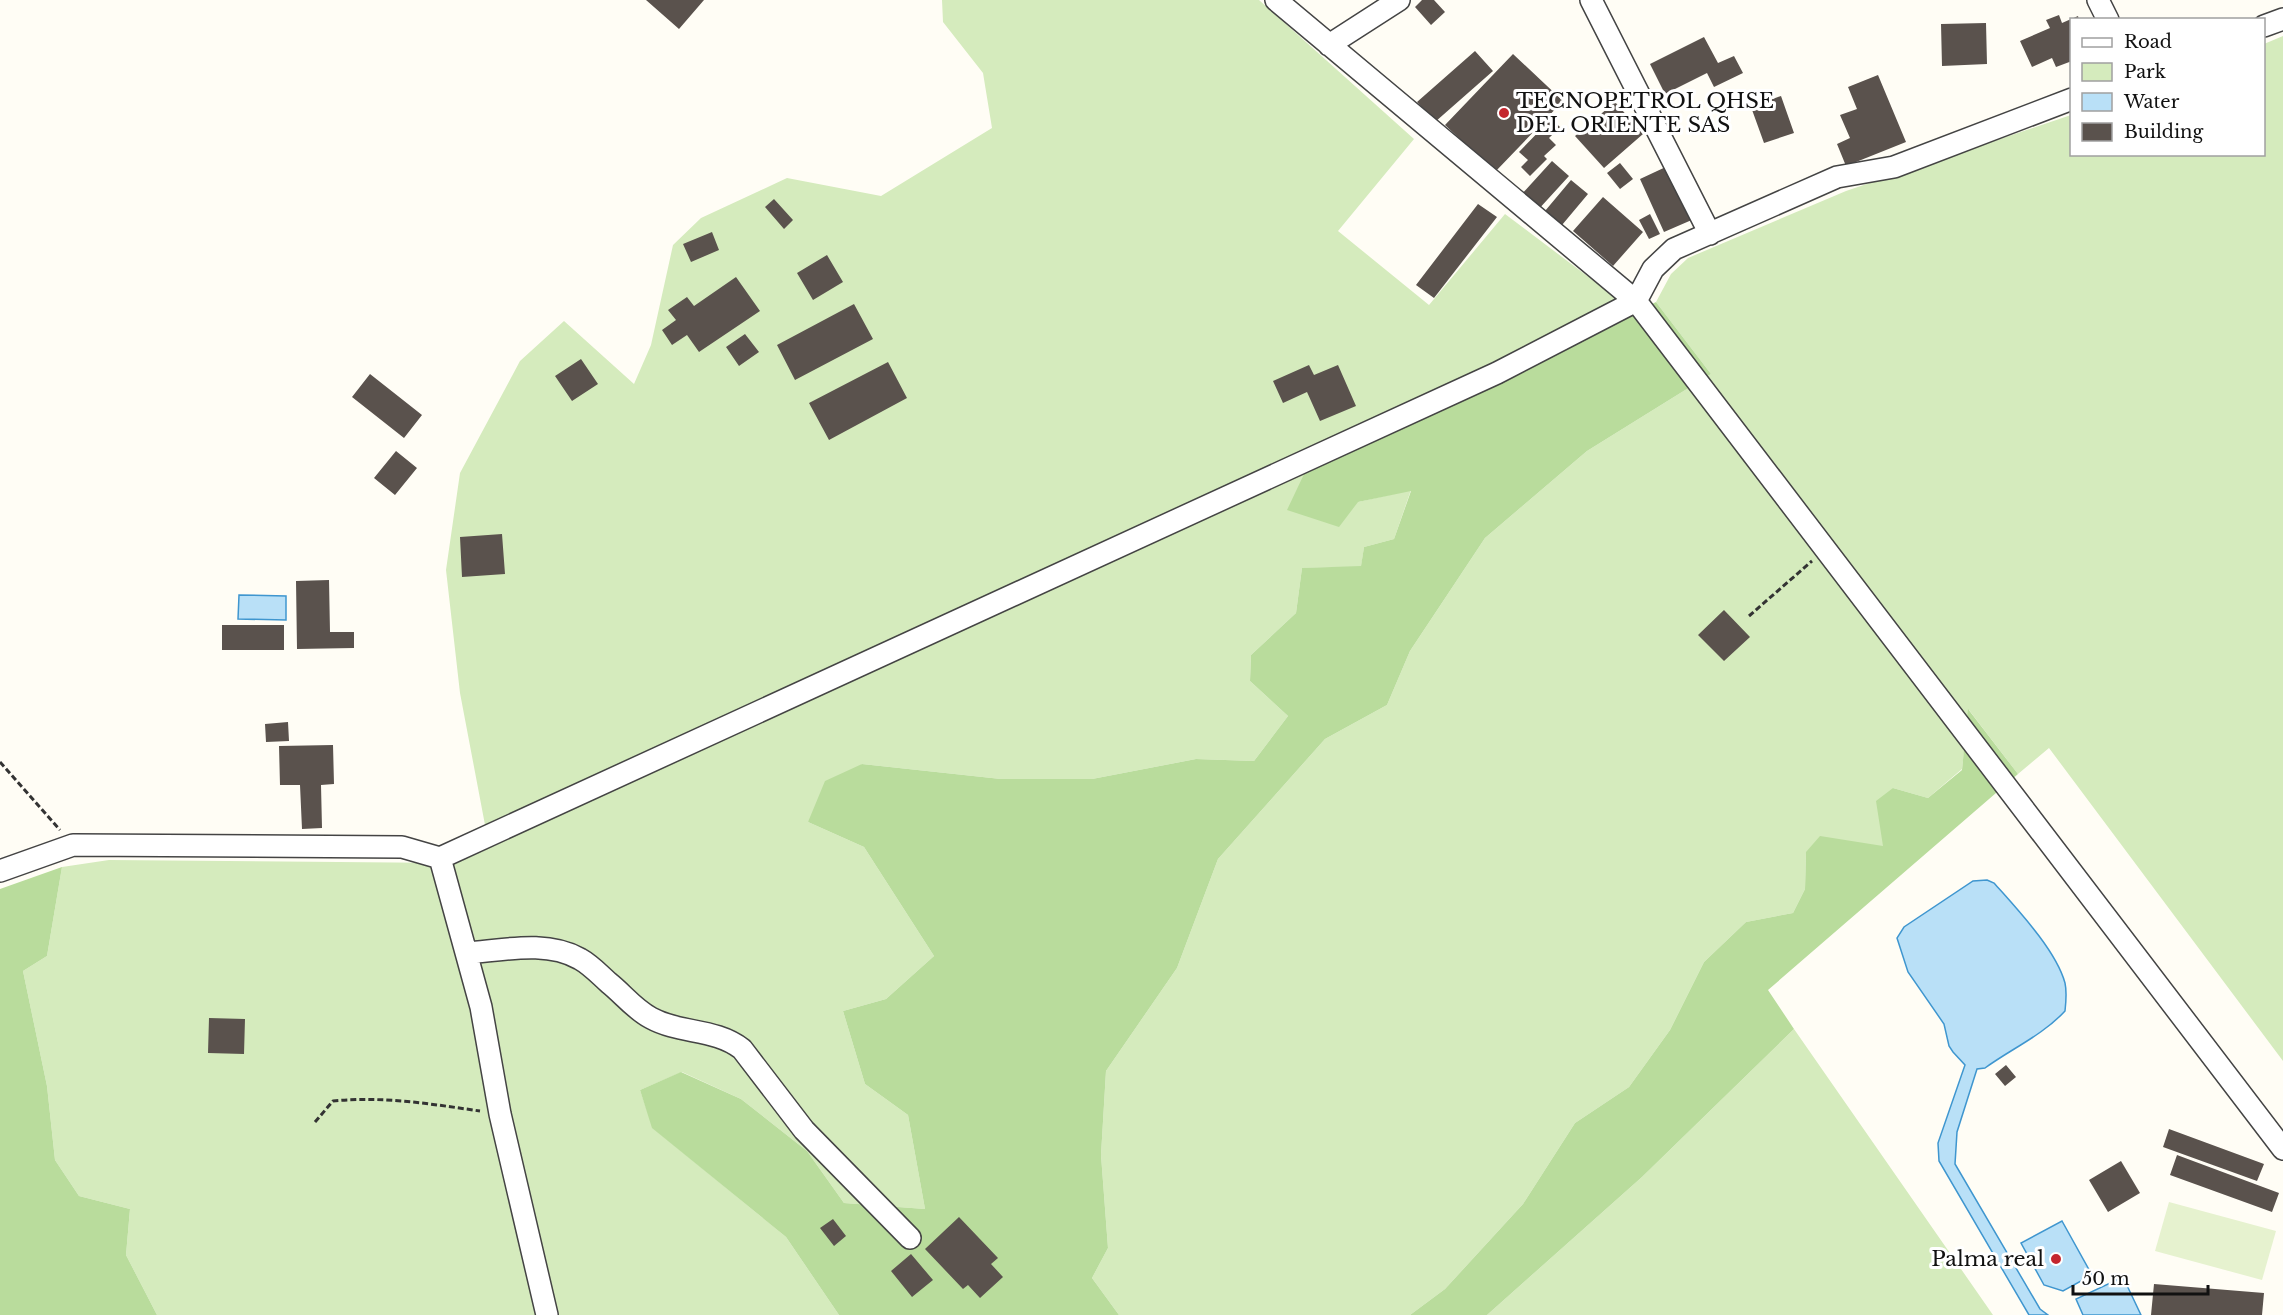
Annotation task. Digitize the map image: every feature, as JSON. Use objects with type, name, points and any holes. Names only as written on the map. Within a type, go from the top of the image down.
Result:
[{"type":"street","points":[[1276,0],[1636,301],[2283,1149]]},
{"type":"street","points":[[1329,45],[1399,0]]},
{"type":"street","points":[[1591,0],[1710,234]]},
{"type":"street","points":[[2097,0],[2107,18]]},
{"type":"street","points":[[2265,26],[2283,19]]},
{"type":"street","points":[[0,871],[73,846],[402,847],[440,858],[1497,374],[1636,301],[1653,269],[1674,249],[1837,177],[1894,167],[2070,100]]},
{"type":"street","points":[[440,858],[481,1007],[500,1114],[547,1315]]},
{"type":"street","points":[[467,953],[542,947],[560,952],[580,959],[634,1007],[652,1019],[685,1030],[717,1035],[731,1041],[741,1049],[804,1130],[910,1238]]},
{"type":"path","points":[[1749,616],[1825,550]]},
{"type":"path","points":[[0,762],[73,846]]},
{"type":"path","points":[[315,1122],[333,1101],[354,1099],[397,1100],[500,1114]]},
{"type":"green space","points":[[942,0],[1259,0],[1414,139],[1338,231],[1429,305],[1505,214],[1635,312],[1358,502],[1411,490],[1394,539],[1364,547],[1361,567],[1302,568],[1296,613],[1251,655],[1250,681],[1288,716],[1254,761],[1196,759],[1092,779],[1001,779],[862,764],[808,822],[864,847],[934,956],[886,999],[843,1011],[865,1084],[908,1115],[925,1209],[844,1203],[807,1151],[741,1099],[682,1072],[640,1090],[653,1128],[786,1237],[839,1315],[157,1315],[126,1255],[130,1209],[79,1196],[55,1160],[47,1086],[23,971],[47,956],[62,867],[109,860],[451,863],[489,846],[460,693],[446,570],[460,473],[520,361],[564,321],[634,384],[651,345],[673,245],[701,218],[787,178],[881,196],[992,128],[983,73],[943,22]]},
{"type":"green space","points":[[2283,36],[2283,1061],[2049,748],[2018,774],[1969,710],[1962,769],[1928,798],[1893,788],[1884,846],[1806,852],[1805,889],[1793,913],[1746,922],[1704,962],[1670,1030],[1629,1087],[1575,1123],[1523,1204],[1445,1289],[1410,1315],[1119,1315],[1092,1278],[1108,1248],[1101,1155],[1106,1071],[1177,968],[1218,859],[1325,739],[1387,705],[1410,651],[1485,538],[1587,451],[1711,374],[1656,302],[1671,274],[1688,258],[1846,191],[2070,115],[2070,156],[2265,156],[2265,44]]},
{"type":"green space","points":[[1656,302],[1711,374],[1587,451],[1485,538],[1410,651],[1387,705],[1325,739],[1218,859],[1177,968],[1106,1071],[1101,1155],[1108,1248],[1092,1278],[1119,1315],[839,1315],[786,1237],[652,1128],[640,1090],[681,1072],[741,1099],[807,1151],[844,1203],[925,1209],[908,1115],[865,1084],[843,1011],[886,999],[934,956],[864,847],[808,822],[825,781],[862,764],[1001,779],[1092,779],[1196,759],[1254,761],[1288,716],[1250,681],[1251,655],[1296,613],[1302,568],[1361,566],[1364,547],[1394,539],[1411,491],[1358,502],[1339,527],[1287,510],[1305,472],[1502,380]]},
{"type":"green space","points":[[1968,709],[2018,774],[1768,990],[1794,1029],[1642,1177],[1487,1315],[1410,1315],[1445,1289],[1523,1204],[1575,1123],[1629,1087],[1670,1030],[1704,962],[1746,922],[1793,913],[1805,889],[1806,852],[1820,836],[1883,846],[1876,801],[1893,788],[1928,798],[1962,770]]},
{"type":"green space","points":[[62,867],[47,956],[23,971],[47,1086],[55,1160],[79,1196],[130,1209],[126,1255],[157,1315],[0,1315],[0,889]]},
{"type":"green space","points":[[1794,1029],[1993,1315],[1487,1315],[1642,1177]]},
{"type":"green space","points":[[2169,1202],[2276,1231],[2262,1280],[2155,1251]]},
{"type":"water","points":[[239,595],[286,596],[286,620],[238,619]]},
{"type":"water","points":[[1987,880],[1994,883],[2014,905],[2035,930],[2053,957],[2065,983],[2065,1011],[2037,1035],[1985,1068],[1977,1069],[1957,1132],[1955,1164],[2040,1309],[2048,1315],[2029,1315],[1939,1161],[1938,1143],[1965,1065],[1949,1046],[1944,1024],[1908,972],[1897,938],[1904,927],[1973,881]]},
{"type":"water","name":"Palma real","points":[[2062,1221],[2092,1275],[2063,1291],[2044,1285],[2021,1243]]},
{"type":"water","name":"Palma real","points":[[2123,1277],[2141,1315],[2083,1315],[2076,1299]]},
{"type":"building","points":[[646,0],[704,0],[679,29]]},
{"type":"building","points":[[1422,0],[1434,0],[1445,12],[1431,25],[1415,7]]},
{"type":"building","points":[[2059,15],[2062,23],[2070,20],[2070,62],[2056,67],[2052,58],[2032,67],[2020,41],[2050,28],[2046,20]]},
{"type":"building","points":[[1986,23],[1987,64],[1942,66],[1941,24]]},
{"type":"building","points":[[1704,37],[1718,63],[1734,56],[1743,73],[1714,87],[1707,73],[1665,94],[1650,64]]},
{"type":"building","points":[[1475,51],[1493,71],[1435,122],[1417,102]]},
{"type":"building","name":"TECNOPETROL QHSE DEL ORIENTE SAS","points":[[1513,54],[1563,101],[1495,172],[1445,125]]},
{"type":"building","points":[[1878,75],[1906,142],[1846,166],[1837,144],[1850,138],[1840,115],[1857,109],[1848,87]]},
{"type":"building","points":[[1781,96],[1794,133],[1764,143],[1751,107]]},
{"type":"building","points":[[1615,102],[1643,134],[1604,168],[1575,136]]},
{"type":"building","points":[[1551,119],[1560,127],[1549,138],[1556,145],[1544,156],[1547,159],[1530,176],[1521,167],[1528,160],[1519,152]]},
{"type":"building","points":[[1552,161],[1569,176],[1537,211],[1520,196]]},
{"type":"building","points":[[1620,163],[1633,179],[1620,189],[1607,173]]},
{"type":"building","points":[[1670,165],[1694,219],[1664,232],[1640,179]]},
{"type":"building","points":[[1571,180],[1588,194],[1562,225],[1545,211]]},
{"type":"building","points":[[1603,197],[1643,232],[1613,266],[1573,231]]},
{"type":"building","points":[[774,199],[793,220],[784,229],[765,207]]},
{"type":"building","points":[[1478,204],[1497,217],[1434,298],[1416,285]]},
{"type":"building","points":[[1650,214],[1660,234],[1649,239],[1639,220]]},
{"type":"building","points":[[712,232],[719,250],[691,262],[683,244]]},
{"type":"building","points":[[827,255],[843,282],[813,300],[797,273]]},
{"type":"building","points":[[736,277],[760,311],[699,352],[687,335],[672,345],[662,330],[676,320],[668,310],[687,297],[694,306]]},
{"type":"building","points":[[854,304],[873,339],[795,380],[777,345]]},
{"type":"building","points":[[745,334],[759,352],[739,366],[726,347]]},
{"type":"building","points":[[581,359],[598,384],[572,401],[555,376]]},
{"type":"building","points":[[888,362],[907,398],[829,440],[809,403]]},
{"type":"building","points":[[1309,365],[1314,375],[1338,365],[1356,406],[1320,421],[1307,392],[1283,403],[1273,381]]},
{"type":"building","points":[[370,374],[422,415],[404,438],[352,397]]},
{"type":"building","points":[[396,451],[417,468],[395,495],[374,478]]},
{"type":"building","points":[[502,534],[505,574],[462,577],[460,537]]},
{"type":"building","points":[[329,580],[330,632],[354,632],[354,648],[297,649],[296,581]]},
{"type":"building","points":[[1724,610],[1750,637],[1724,661],[1698,635]]},
{"type":"building","points":[[222,625],[284,625],[284,650],[222,650]]},
{"type":"building","points":[[288,722],[289,741],[266,742],[265,724]]},
{"type":"building","points":[[333,745],[334,784],[321,785],[322,828],[302,829],[300,785],[280,785],[279,746]]},
{"type":"building","points":[[209,1018],[245,1019],[244,1054],[208,1053]]},
{"type":"building","points":[[2006,1065],[2016,1077],[2005,1086],[1995,1074]]},
{"type":"building","points":[[2169,1129],[2264,1164],[2257,1181],[2163,1147]]},
{"type":"building","points":[[2177,1155],[2279,1193],[2272,1212],[2170,1175]]},
{"type":"building","points":[[2121,1161],[2140,1193],[2108,1212],[2089,1180]]},
{"type":"building","points":[[959,1217],[998,1258],[991,1264],[1003,1277],[980,1298],[968,1285],[963,1289],[925,1249]]},
{"type":"building","points":[[833,1219],[846,1236],[834,1246],[820,1228]]},
{"type":"building","points":[[911,1254],[933,1280],[912,1297],[891,1271]]},
{"type":"building","points":[[2154,1284],[2264,1293],[2262,1315],[2151,1315]]},
{"type":"place","name":"TECNOPETROL QHSE DEL ORIENTE SAS","points":[[1504,113]]},
{"type":"place","name":"Palma real","points":[[2056,1259]]}]
